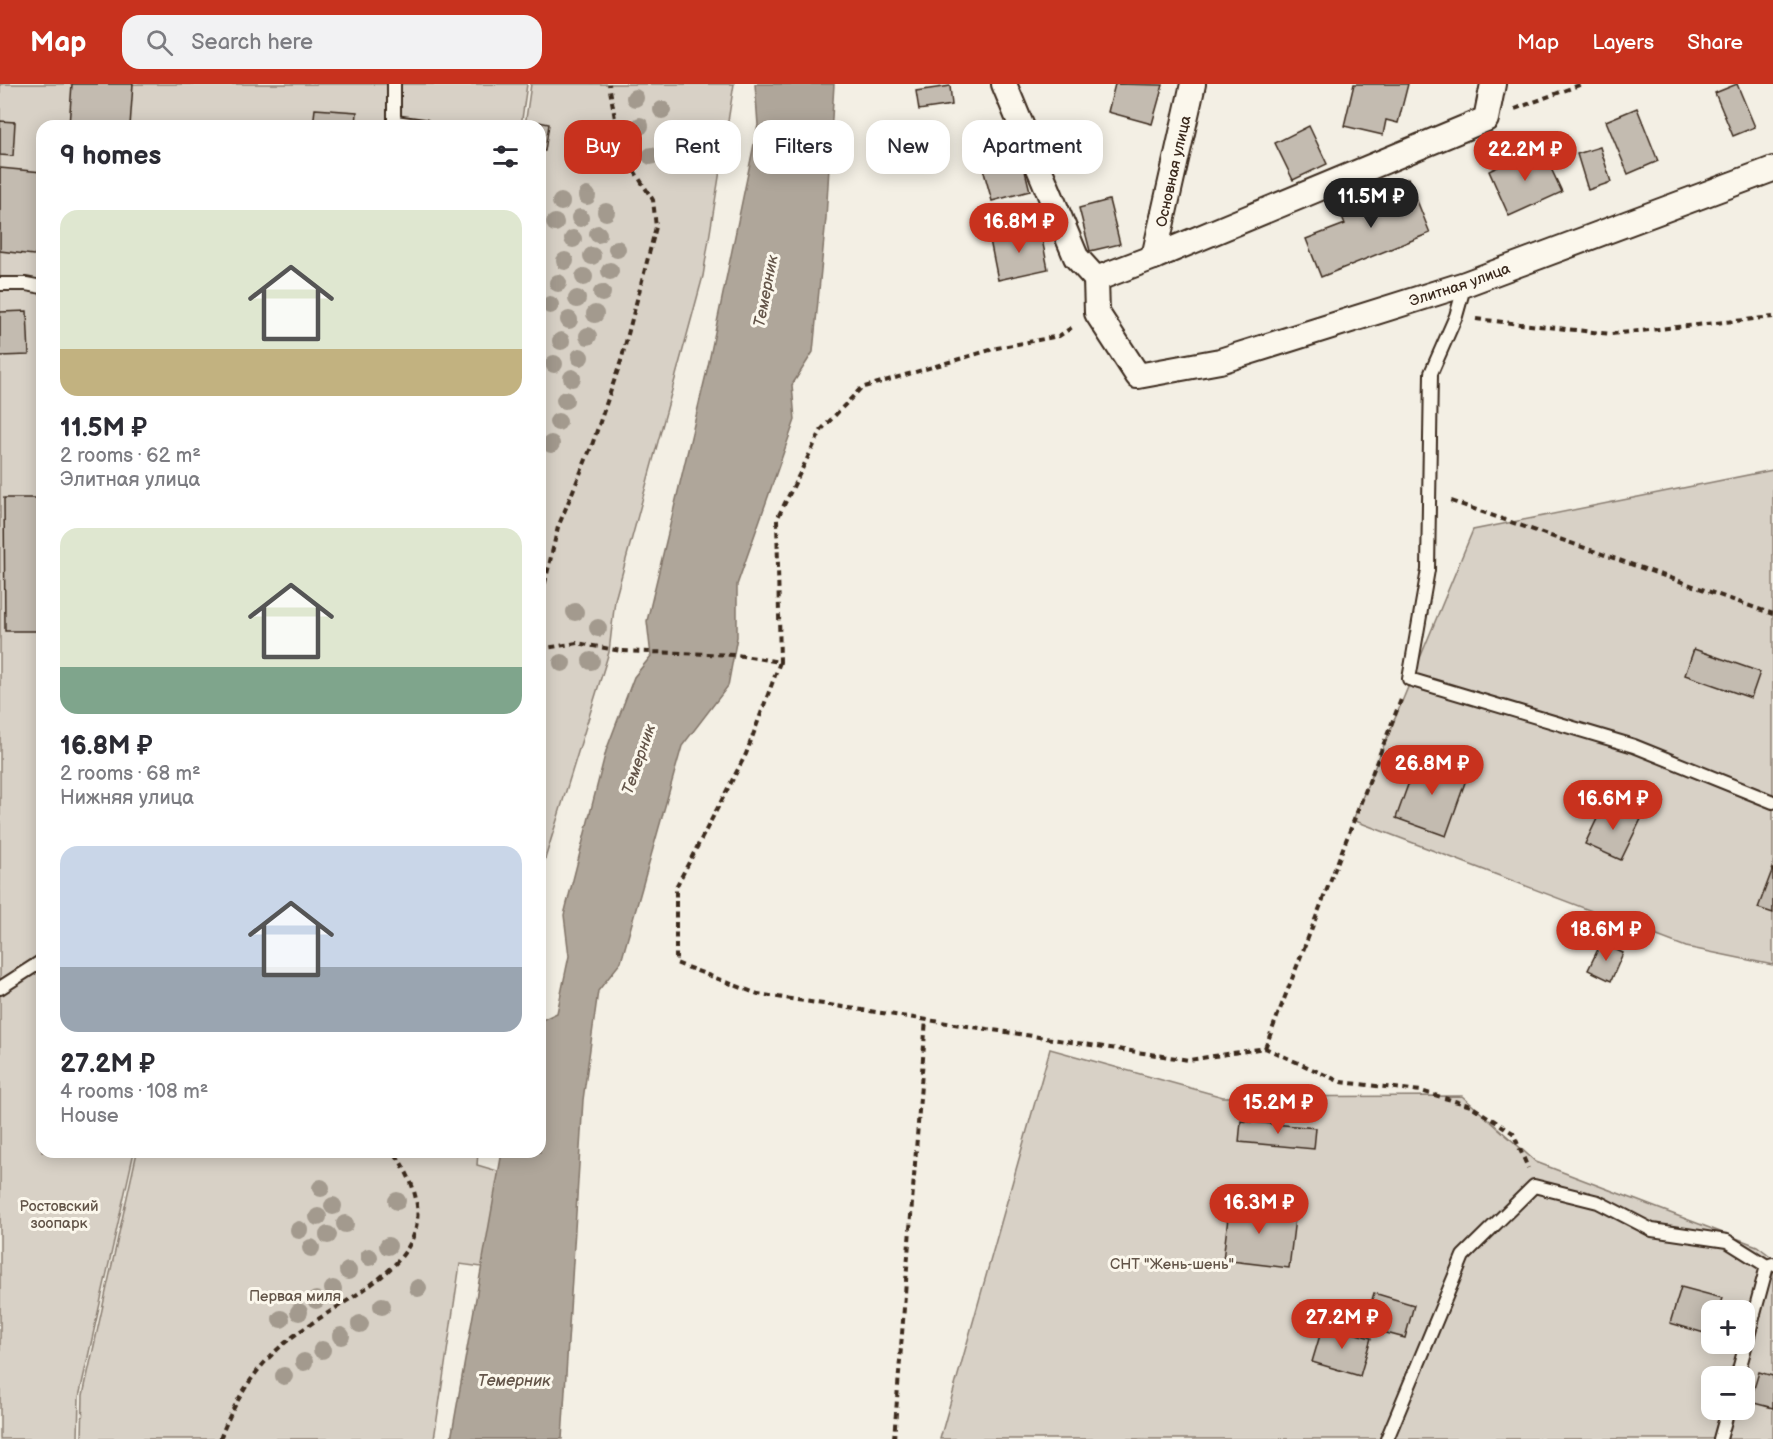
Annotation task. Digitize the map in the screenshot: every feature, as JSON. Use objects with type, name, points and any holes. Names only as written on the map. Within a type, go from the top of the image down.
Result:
[{"type":"street","points":[[1004,84],[1076,257],[1096,279],[1097,313]]},
{"type":"street","name":"Основная улица","points":[[1154,257],[1193,84]]},
{"type":"street","points":[[1096,279],[1486,119],[1493,84]]},
{"type":"street","name":"Элитная улица","points":[[1097,313],[1138,376],[1220,361],[1465,284],[1773,169]]},
{"type":"lane","points":[[394,84],[394,120]]},
{"type":"lane","points":[[0,284],[36,286]]},
{"type":"lane","points":[[1465,284],[1456,316],[1431,373],[1428,570],[1409,679],[1634,746],[1773,802]]},
{"type":"lane","points":[[0,988],[36,965]]},
{"type":"lane","points":[[1387,1439],[1463,1256],[1534,1186],[1598,1202],[1652,1230],[1727,1241],[1770,1265],[1740,1366]]},
{"type":"lane","points":[[1720,1439],[1725,1420]]},
{"type":"path","points":[[546,578],[558,527],[592,445],[621,362],[656,227],[652,200],[634,172],[617,130],[609,84]]},
{"type":"path","points":[[1486,119],[1582,84]]},
{"type":"path","points":[[1097,313],[1059,336],[998,348],[861,388],[822,429],[777,519],[780,662],[746,754],[676,887],[676,963],[758,994],[1189,1060],[1265,1048],[1341,1082],[1421,1091],[1471,1106],[1513,1133],[1534,1186]]},
{"type":"path","points":[[1456,316],[1522,326],[1611,334],[1773,317]]},
{"type":"path","points":[[1429,493],[1773,614]]},
{"type":"path","points":[[546,648],[577,643],[638,651],[737,655],[780,662]]},
{"type":"path","points":[[1265,1048],[1409,679]]},
{"type":"path","points":[[894,1439],[926,1019]]},
{"type":"path","points":[[220,1439],[238,1400],[263,1364],[306,1327],[369,1288],[387,1274],[405,1254],[414,1229],[416,1206],[410,1181],[397,1158]]},
{"type":"green space","name":"Ростовский зоопарк","points":[[0,84],[527,84],[522,120],[36,120],[36,1158],[133,1158],[79,1397],[78,1439],[0,1439]]},
{"type":"green space","points":[[531,84],[734,84],[728,120],[654,120],[654,174],[719,174],[703,276],[615,600],[609,652],[546,856],[546,120],[526,120]]},
{"type":"green space","points":[[1773,470],[1773,965],[1686,947],[1353,820],[1473,530]]},
{"type":"green space","name":"СНТ \"Жень-шень\"","points":[[1050,1049],[1223,1097],[1462,1096],[1536,1162],[1757,1246],[1773,1258],[1773,1439],[940,1439]]},
{"type":"green space","name":"Первая миля","points":[[136,1158],[478,1158],[477,1165],[508,1174],[489,1268],[460,1264],[434,1439],[82,1439],[83,1395]]},
{"type":"water","name":"Темерник","points":[[755,84],[834,84],[832,120],[758,120]]},
{"type":"water","name":"Темерник","points":[[753,149],[753,174],[829,174],[813,352],[792,385],[795,420],[737,585],[737,637],[728,686],[682,746],[621,962],[598,991],[583,1100],[562,1439],[451,1439],[501,1158],[546,1158],[546,1018],[557,1013],[569,956],[564,915],[606,751],[634,677],[651,656],[647,621],[708,366]]},
{"type":"building","points":[[72,84],[133,84],[130,120],[69,120]]},
{"type":"building","points":[[1115,84],[1163,85],[1152,124],[1108,112]]},
{"type":"building","points":[[1354,84],[1408,84],[1398,123],[1386,120],[1383,135],[1344,126]]},
{"type":"building","points":[[1737,84],[1755,127],[1733,136],[1715,93]]},
{"type":"building","points":[[950,86],[952,105],[919,110],[916,91]]},
{"type":"building","points":[[1637,108],[1658,161],[1628,174],[1606,121]]},
{"type":"building","points":[[315,109],[357,112],[356,120],[314,120]]},
{"type":"building","points":[[0,121],[15,122],[13,156],[0,155]]},
{"type":"building","points":[[546,123],[549,124],[546,144]]},
{"type":"building","points":[[1309,126],[1327,164],[1293,180],[1275,143]]},
{"type":"building","points":[[1541,147],[1562,192],[1509,216],[1489,171]]},
{"type":"building","points":[[1600,147],[1611,182],[1588,190],[1577,154]]},
{"type":"building","points":[[0,168],[36,171],[36,255],[0,251]]},
{"type":"building","points":[[984,174],[1026,174],[1030,191],[992,201]]},
{"type":"building","points":[[1408,178],[1430,233],[1321,277],[1306,239],[1345,224],[1341,214],[1368,204],[1364,196]]},
{"type":"building","points":[[1109,200],[1120,244],[1090,251],[1079,208]]},
{"type":"building","points":[[1040,229],[1048,269],[998,280],[990,240]]},
{"type":"building","points":[[27,311],[29,355],[0,356],[0,312]]},
{"type":"building","points":[[4,498],[36,498],[36,631],[5,631]]},
{"type":"building","points":[[1694,649],[1760,672],[1751,698],[1685,675]]},
{"type":"building","points":[[1418,757],[1468,774],[1446,836],[1396,818]]},
{"type":"building","points":[[1605,802],[1641,819],[1621,860],[1585,844]]},
{"type":"building","points":[[1773,868],[1773,913],[1758,908]]},
{"type":"building","points":[[1601,943],[1623,953],[1611,981],[1588,970]]},
{"type":"building","points":[[1241,1121],[1316,1128],[1314,1149],[1239,1142]]},
{"type":"building","points":[[1230,1201],[1296,1210],[1289,1268],[1223,1260]]},
{"type":"building","points":[[1681,1287],[1722,1298],[1721,1300],[1701,1300],[1701,1332],[1670,1323]]},
{"type":"building","points":[[1374,1293],[1414,1305],[1405,1338],[1364,1327]]},
{"type":"building","points":[[1323,1325],[1371,1338],[1360,1376],[1312,1362]]},
{"type":"building","points":[[1759,1372],[1773,1376],[1773,1408],[1755,1403],[1755,1385]]}]
